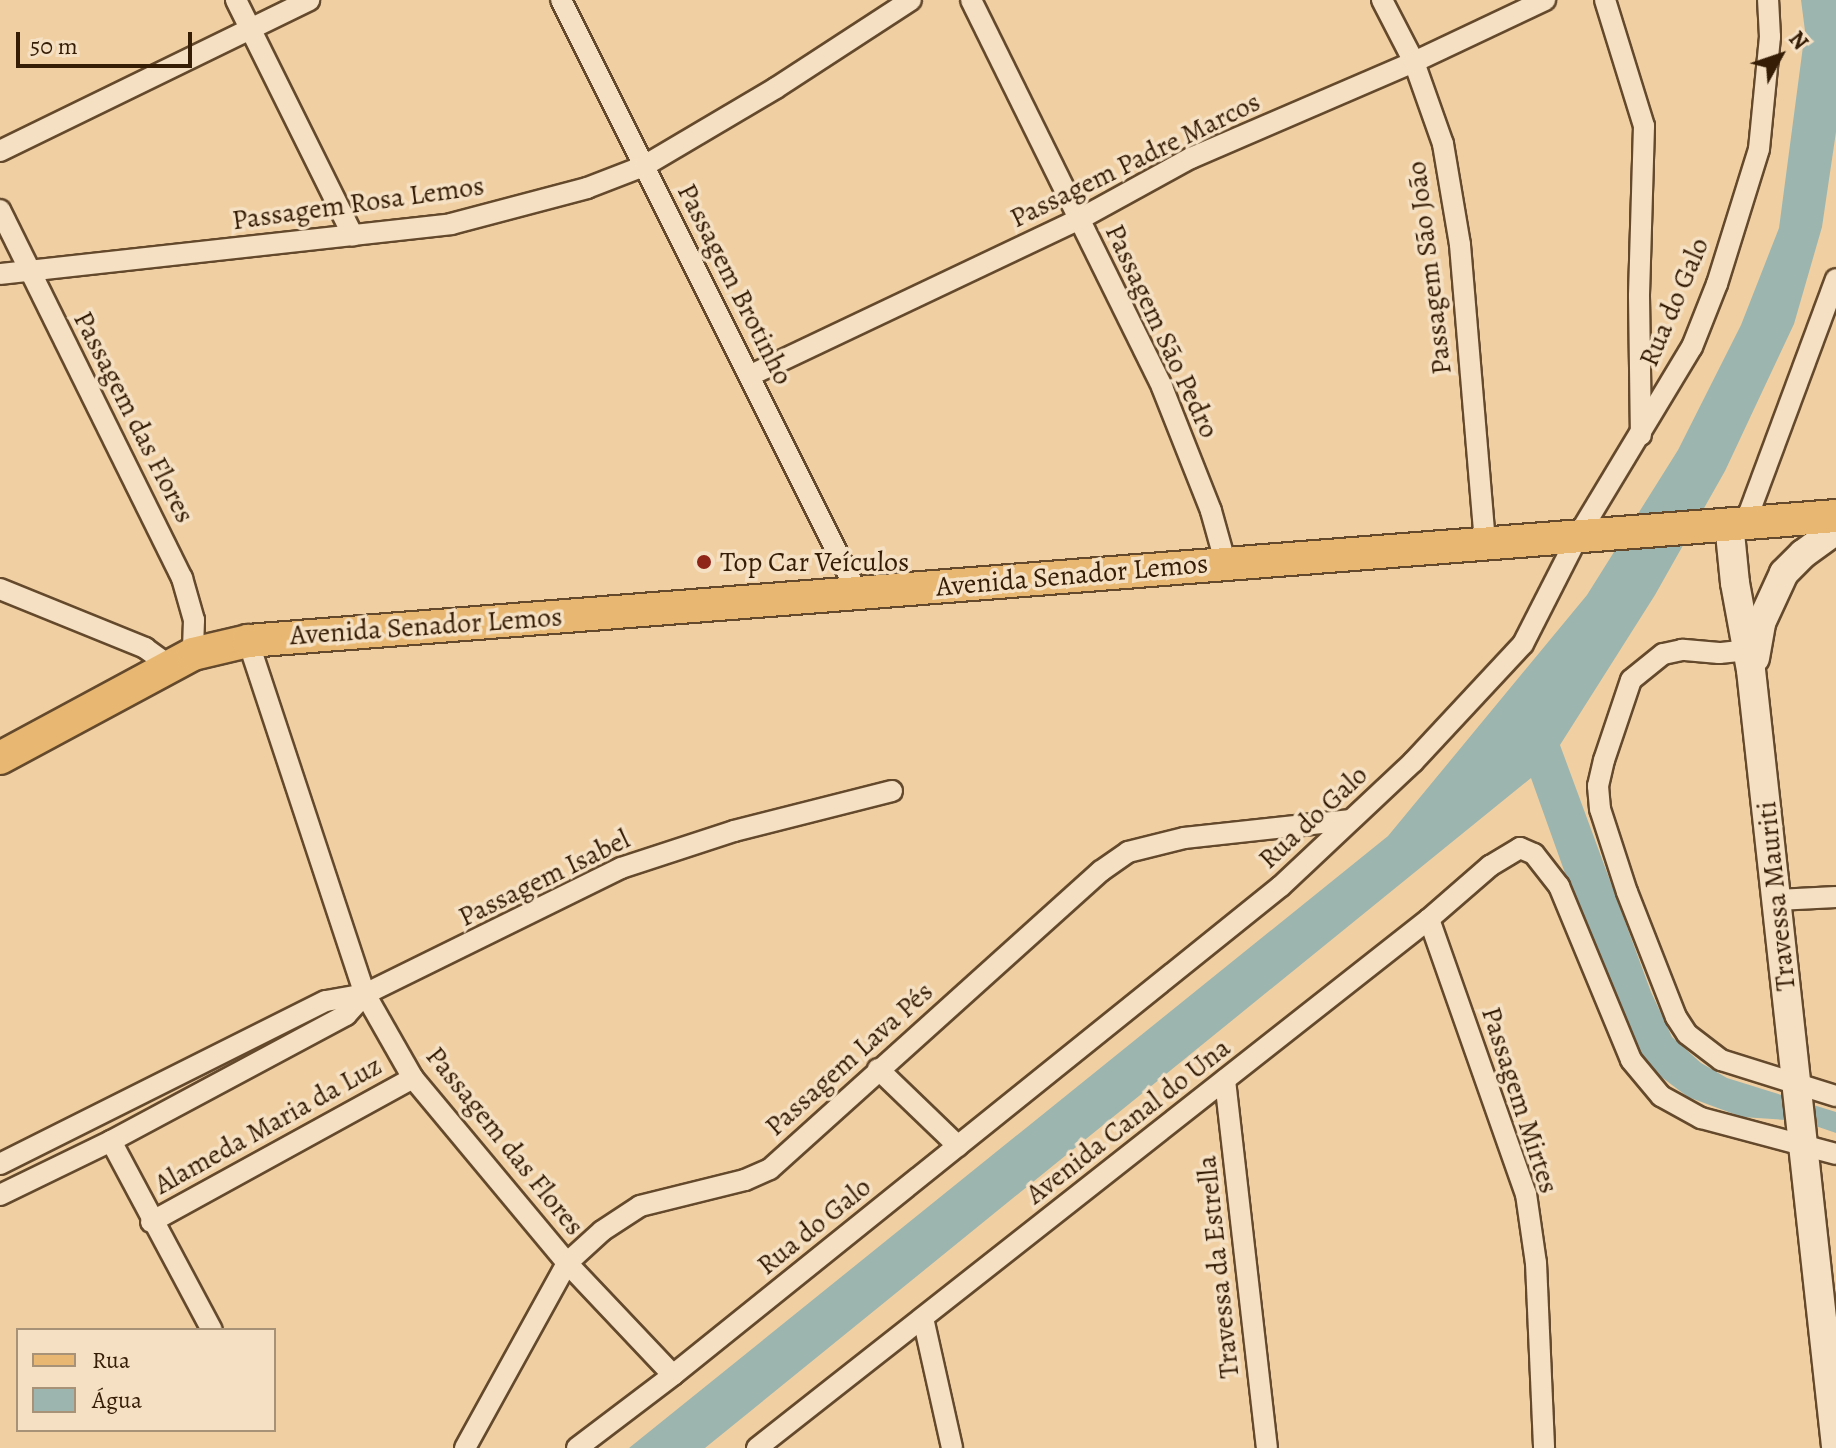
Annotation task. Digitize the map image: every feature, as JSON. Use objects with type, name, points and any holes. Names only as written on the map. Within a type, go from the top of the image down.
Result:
[{"type":"main road","name":"Avenida Senador Lemos","points":[[0,758],[182,660],[248,641],[858,594],[1225,561],[1836,516]]},
{"type":"main road","name":"Travessa Mauriti","points":[[1729,523],[1752,656],[1836,1446]]},
{"type":"main road","name":"Travessa Mauriti","points":[[1752,656],[1761,623],[1784,573],[1803,554],[1836,530]]},
{"type":"street","points":[[236,0],[353,236]]},
{"type":"street","points":[[0,151],[309,0]]},
{"type":"street","name":"Passagem Brotinho","points":[[561,0],[858,594]]},
{"type":"street","name":"Passagem Rosa Lemos","points":[[0,274],[451,224],[587,188],[644,166],[776,88],[911,0]]},
{"type":"street","name":"Passagem São Pedro","points":[[971,0],[1162,387],[1211,511],[1225,561]]},
{"type":"street","name":"Passagem São João","points":[[1382,0],[1414,62],[1443,144],[1460,245],[1485,542]]},
{"type":"street","name":"Passagem Padre Marcos","points":[[751,375],[1078,220],[1191,158],[1414,62],[1545,0]]},
{"type":"street","points":[[1605,0],[1644,126],[1639,296],[1641,435]]},
{"type":"street","name":"Rua do Galo","points":[[577,1448],[673,1375],[1281,886],[1413,762],[1523,644],[1579,534],[1692,347],[1717,284],[1759,149],[1770,37],[1768,0]]},
{"type":"street","name":"Passagem das Flores","points":[[0,210],[182,578],[194,620],[182,660]]},
{"type":"street","points":[[1729,523],[1836,279]]},
{"type":"street","points":[[0,589],[182,660]]},
{"type":"street","name":"Passagem das Flores","points":[[248,641],[365,994],[413,1078],[567,1263],[673,1375]]},
{"type":"street","points":[[1752,656],[1682,650],[1663,654],[1631,680],[1604,760],[1598,786],[1600,809],[1621,878],[1676,1017],[1687,1034],[1721,1060],[1797,1087],[1836,1096]]},
{"type":"street","name":"Passagem Isabel","points":[[0,1164],[326,1001],[365,994],[621,868],[734,831],[892,791]]},
{"type":"street","name":"Passagem Lava Pés","points":[[465,1448],[567,1263],[602,1231],[640,1206],[745,1180],[770,1169],[1101,871],[1128,852],[1184,838],[1351,820]]},
{"type":"street","name":"Avenida Canal do Una","points":[[757,1448],[1429,919],[1507,853],[1520,848],[1534,854],[1559,886],[1631,1060],[1661,1096],[1701,1118],[1802,1133]]},
{"type":"street","points":[[1777,900],[1836,897]]},
{"type":"street","name":"Passagem Mirtes","points":[[1429,919],[1526,1194],[1536,1263],[1544,1448]]},
{"type":"street","name":"Passagem Isabel","points":[[0,1195],[111,1141],[346,1015],[365,994]]},
{"type":"street","points":[[878,1069],[958,1146]]},
{"type":"street","name":"Alameda Maria da Luz","points":[[151,1222],[413,1078]]},
{"type":"street","name":"Travessa da Estrella","points":[[1225,1080],[1267,1448]]},
{"type":"street","points":[[1802,1133],[1836,1154]]},
{"type":"street","points":[[111,1141],[151,1222],[211,1328]]},
{"type":"street","points":[[923,1318],[952,1448]]},
{"type":"water","points":[[1801,0],[1836,0],[1836,132],[1822,227],[1794,324],[1725,471],[1655,595],[1560,745],[1651,992],[1672,1037],[1701,1063],[1727,1078],[1836,1112],[1836,1133],[1801,1121],[1742,1117],[1688,1097],[1648,1067],[1631,1036],[1581,918],[1531,778],[705,1448],[629,1448],[1388,836],[1587,595],[1678,450],[1741,325],[1779,228],[1805,31]]},
{"type":"place","name":"Top Car Veículos","points":[[704,562]]}]
